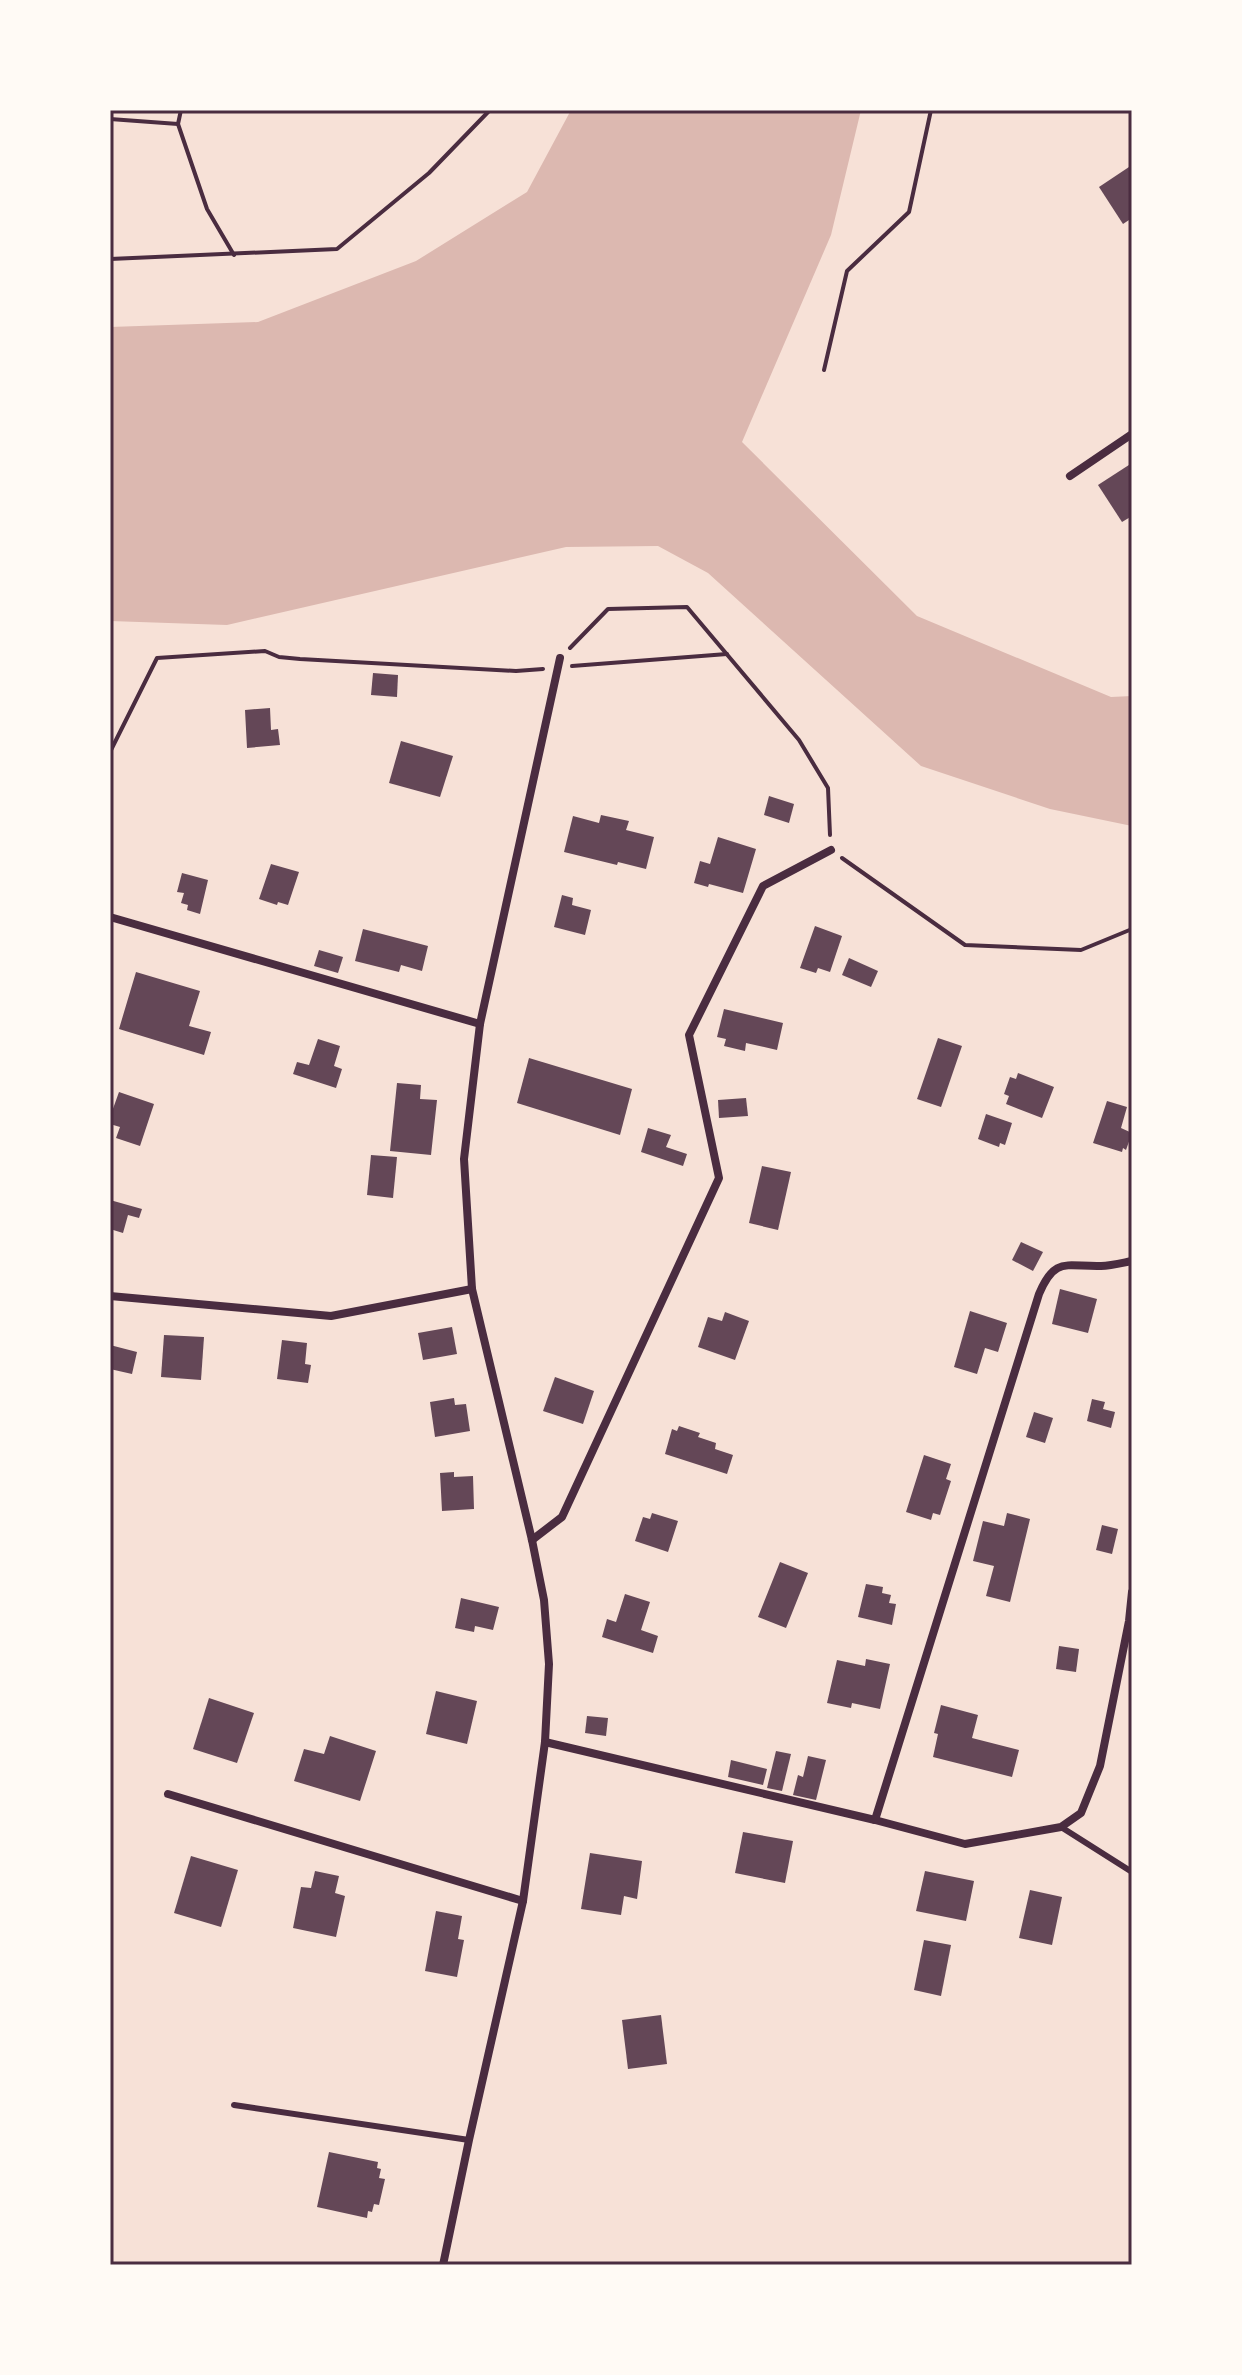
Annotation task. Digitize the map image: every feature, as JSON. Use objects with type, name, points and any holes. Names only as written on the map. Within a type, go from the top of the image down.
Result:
[{"type":"street","points":[[1070,476],[1132,434]]},
{"type":"street","points":[[443,2265],[523,1901],[545,1742],[549,1664],[544,1600],[472,1289],[464,1159],[480,1024],[559,663]]},
{"type":"street","points":[[532,1540],[562,1517],[719,1178],[689,1035],[763,886],[831,850]]},
{"type":"street","points":[[110,917],[480,1024]]},
{"type":"street","points":[[875,1820],[1034,1309],[1048,1274],[1058,1267],[1103,1266],[1132,1261]]},
{"type":"street","points":[[110,1296],[331,1316],[472,1289]]},
{"type":"street","points":[[545,1742],[965,1844],[1061,1827],[1081,1813],[1100,1766],[1132,1592]]},
{"type":"street","points":[[168,1794],[523,1901]]},
{"type":"lane","points":[[1061,1827],[1132,1872]]},
{"type":"lane","points":[[234,2105],[469,2140]]},
{"type":"path","points":[[181,110],[178,124],[207,209],[234,255]]},
{"type":"path","points":[[110,259],[337,249],[429,173],[490,110]]},
{"type":"path","points":[[824,370],[847,271],[909,212],[931,110]]},
{"type":"path","points":[[110,119],[178,124]]},
{"type":"path","points":[[559,663],[608,609],[687,607],[799,740],[828,788],[831,850],[965,945],[1081,950],[1131,930]]},
{"type":"path","points":[[110,752],[157,658],[265,651],[279,657],[300,659],[516,671],[559,663],[727,654]]},
{"type":"shaded area","points":[[571,110],[861,110],[831,235],[742,442],[917,616],[1111,697],[1132,696],[1132,826],[1050,809],[921,766],[708,573],[658,546],[566,547],[227,625],[110,621],[110,327],[258,322],[416,261],[527,192]]},
{"type":"building","points":[[1132,165],[1132,218],[1123,224],[1099,187]]},
{"type":"building","points":[[1132,463],[1132,516],[1122,522],[1098,485]]},
{"type":"building","points":[[373,673],[398,675],[397,697],[371,695]]},
{"type":"building","points":[[270,708],[271,730],[278,729],[280,745],[247,748],[245,710]]},
{"type":"building","points":[[401,741],[453,756],[440,797],[389,783]]},
{"type":"building","points":[[769,796],[794,804],[789,823],[764,815]]},
{"type":"building","points":[[601,815],[629,821],[626,830],[654,837],[646,869],[564,852],[573,816],[599,823]]},
{"type":"building","points":[[718,837],[756,849],[743,893],[694,883],[700,861],[710,864]]},
{"type":"building","points":[[271,864],[299,872],[288,905],[259,899]]},
{"type":"building","points":[[182,873],[208,880],[200,914],[187,910],[188,905],[181,903],[184,893],[177,892]]},
{"type":"building","points":[[562,895],[573,898],[572,905],[591,910],[585,935],[554,927]]},
{"type":"building","points":[[815,926],[842,936],[830,972],[818,968],[816,973],[800,968]]},
{"type":"building","points":[[363,929],[428,946],[422,971],[401,965],[399,972],[355,961]]},
{"type":"building","points":[[319,950],[343,957],[338,973],[314,966]]},
{"type":"building","points":[[849,958],[878,971],[871,987],[842,975]]},
{"type":"building","points":[[136,972],[200,991],[189,1026],[211,1032],[204,1055],[119,1029]]},
{"type":"building","points":[[724,1009],[783,1023],[777,1050],[746,1043],[745,1051],[724,1046],[726,1039],[717,1037]]},
{"type":"building","points":[[938,1038],[962,1046],[941,1107],[917,1099]]},
{"type":"building","points":[[318,1039],[340,1046],[334,1066],[342,1069],[336,1088],[293,1074],[297,1062],[309,1065]]},
{"type":"building","points":[[529,1058],[632,1089],[620,1135],[517,1103]]},
{"type":"building","points":[[1018,1073],[1054,1087],[1042,1118],[1006,1104],[1009,1096],[1004,1094],[1010,1077],[1016,1079]]},
{"type":"building","points":[[397,1083],[421,1085],[420,1099],[437,1100],[431,1155],[390,1151]]},
{"type":"building","points":[[119,1092],[154,1104],[140,1146],[116,1138],[120,1127],[110,1124]]},
{"type":"building","points":[[746,1098],[748,1116],[719,1118],[718,1100]]},
{"type":"building","points":[[1107,1101],[1127,1107],[1121,1128],[1132,1133],[1126,1150],[1123,1148],[1122,1152],[1093,1143]]},
{"type":"building","points":[[986,1114],[1012,1123],[1005,1145],[1000,1143],[999,1147],[978,1139]]},
{"type":"building","points":[[648,1128],[671,1135],[666,1147],[687,1154],[683,1166],[641,1152]]},
{"type":"building","points":[[371,1155],[397,1157],[393,1198],[367,1195]]},
{"type":"building","points":[[762,1166],[791,1172],[778,1230],[749,1223]]},
{"type":"building","points":[[110,1200],[142,1209],[139,1218],[128,1215],[123,1233],[110,1229]]},
{"type":"building","points":[[1021,1242],[1043,1252],[1033,1271],[1012,1260]]},
{"type":"building","points":[[1060,1289],[1097,1299],[1088,1333],[1052,1324]]},
{"type":"building","points":[[970,1311],[1007,1323],[998,1352],[985,1348],[977,1374],[954,1367]]},
{"type":"building","points":[[725,1312],[749,1321],[735,1360],[698,1347],[708,1317],[722,1321]]},
{"type":"building","points":[[452,1327],[457,1354],[423,1360],[418,1333]]},
{"type":"building","points":[[164,1335],[204,1337],[201,1380],[161,1377]]},
{"type":"building","points":[[282,1340],[307,1343],[305,1364],[311,1365],[308,1383],[277,1379]]},
{"type":"building","points":[[110,1345],[137,1352],[132,1374],[110,1369]]},
{"type":"building","points":[[555,1377],[594,1391],[583,1424],[543,1411]]},
{"type":"building","points":[[454,1398],[455,1405],[466,1404],[470,1431],[435,1437],[430,1402]]},
{"type":"building","points":[[1092,1399],[1105,1402],[1103,1409],[1115,1412],[1111,1428],[1087,1421]]},
{"type":"building","points":[[1034,1412],[1053,1418],[1045,1443],[1026,1437]]},
{"type":"building","points":[[679,1426],[700,1433],[698,1437],[716,1443],[715,1449],[733,1455],[727,1474],[665,1454],[672,1429],[677,1431]]},
{"type":"building","points":[[924,1455],[951,1464],[946,1479],[951,1481],[940,1515],[933,1513],[931,1520],[906,1512]]},
{"type":"building","points":[[454,1472],[454,1477],[473,1476],[474,1509],[442,1511],[440,1473]]},
{"type":"building","points":[[652,1513],[678,1521],[668,1552],[635,1541],[643,1517],[650,1519]]},
{"type":"building","points":[[1007,1513],[1030,1519],[1010,1602],[986,1596],[994,1566],[973,1561],[983,1521],[1004,1526]]},
{"type":"building","points":[[1102,1525],[1118,1529],[1112,1554],[1096,1550]]},
{"type":"building","points":[[780,1562],[808,1573],[786,1628],[758,1617]]},
{"type":"building","points":[[866,1584],[883,1587],[882,1593],[891,1595],[889,1603],[896,1604],[892,1625],[858,1617]]},
{"type":"building","points":[[625,1594],[650,1602],[641,1630],[658,1636],[653,1653],[602,1637],[607,1619],[616,1622]]},
{"type":"building","points":[[461,1598],[499,1607],[493,1630],[475,1626],[474,1632],[455,1628]]},
{"type":"building","points":[[1059,1646],[1079,1649],[1076,1672],[1056,1669]]},
{"type":"building","points":[[866,1659],[890,1664],[880,1709],[852,1703],[851,1708],[827,1703],[837,1660],[865,1666]]},
{"type":"building","points":[[436,1691],[477,1701],[467,1744],[426,1734]]},
{"type":"building","points":[[209,1698],[254,1713],[237,1763],[193,1749]]},
{"type":"building","points":[[941,1705],[978,1715],[972,1738],[1019,1750],[1012,1777],[933,1757],[938,1734],[934,1733]]},
{"type":"building","points":[[587,1716],[608,1718],[606,1736],[585,1733]]},
{"type":"building","points":[[330,1736],[376,1751],[360,1801],[294,1781],[304,1749],[324,1754]]},
{"type":"building","points":[[776,1751],[791,1754],[782,1791],[767,1788]]},
{"type":"building","points":[[808,1756],[826,1760],[816,1800],[793,1795],[798,1775],[803,1777]]},
{"type":"building","points":[[731,1760],[767,1769],[763,1785],[728,1777]]},
{"type":"building","points":[[743,1832],[793,1841],[785,1883],[735,1873]]},
{"type":"building","points":[[590,1853],[642,1861],[637,1899],[624,1896],[621,1915],[581,1909]]},
{"type":"building","points":[[191,1856],[238,1870],[221,1927],[174,1913]]},
{"type":"building","points":[[315,1871],[339,1876],[335,1893],[345,1896],[336,1937],[293,1928],[301,1887],[311,1888]]},
{"type":"building","points":[[925,1871],[974,1881],[966,1921],[916,1911]]},
{"type":"building","points":[[1030,1890],[1062,1897],[1052,1945],[1019,1938]]},
{"type":"building","points":[[436,1911],[462,1916],[458,1939],[464,1940],[457,1977],[425,1971]]},
{"type":"building","points":[[924,1940],[951,1945],[941,1996],[914,1990]]},
{"type":"building","points":[[661,2015],[667,2064],[628,2069],[622,2020]]},
{"type":"building","points":[[329,2152],[378,2162],[377,2168],[381,2169],[379,2178],[385,2179],[379,2205],[374,2204],[367,2218],[317,2207]]}]
